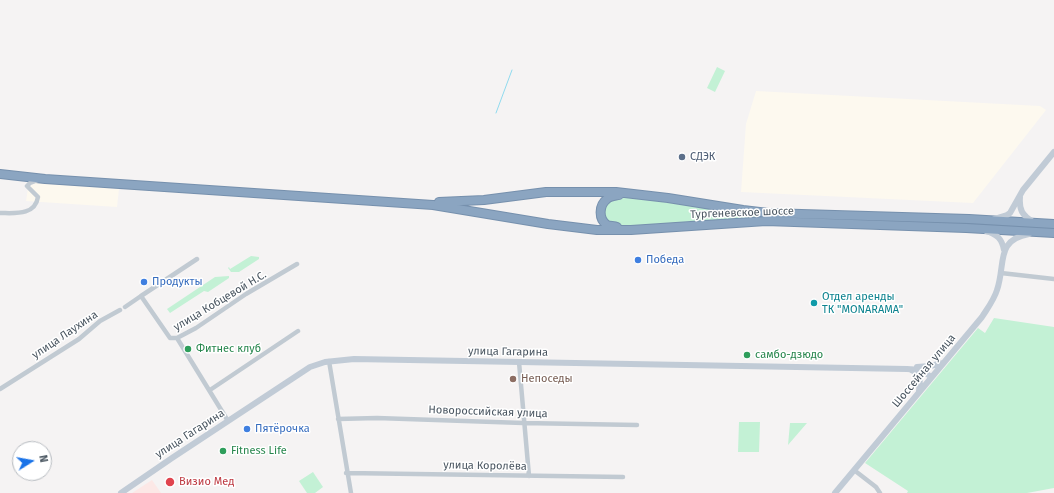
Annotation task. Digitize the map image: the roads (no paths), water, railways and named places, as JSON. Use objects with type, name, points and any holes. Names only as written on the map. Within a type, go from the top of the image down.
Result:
[{"type":"highway","points":[[0,173],[45,179],[433,204]]},
{"type":"highway","points":[[0,173],[433,204]]},
{"type":"highway","name":"Тургеневское шоссе","points":[[433,204],[484,200],[546,192],[629,193],[768,213],[990,220],[1054,224]]},
{"type":"highway","points":[[629,193],[612,196],[607,199],[602,205],[600,212],[602,219],[607,225],[631,230]]},
{"type":"highway","name":"Тургеневское шоссе","points":[[433,204],[548,224],[597,230],[631,230],[766,221],[966,228],[1054,233]]},
{"type":"street","points":[[990,220],[1007,215],[1054,152]]},
{"type":"street","points":[[0,213],[20,213],[30,210],[37,203],[38,197],[27,186],[35,181],[45,179]]},
{"type":"street","points":[[1020,196],[1019,204],[1021,212],[1033,223]]},
{"type":"street","points":[[966,228],[986,231],[998,236],[1004,250]]},
{"type":"street","points":[[1004,250],[1008,242],[1014,238],[1039,232]]},
{"type":"street","name":"Шоссейная улица","points":[[835,493],[988,308],[997,293],[1004,250]]},
{"type":"street","points":[[125,307],[197,259]]},
{"type":"street","name":"улица Кобцевой Н.С.","points":[[141,296],[170,338],[177,338],[196,328],[246,294],[297,264]]},
{"type":"street","points":[[1001,273],[1054,279]]},
{"type":"street","name":"улица Лаухина","points":[[0,389],[79,339],[100,321],[120,310]]},
{"type":"street","points":[[210,390],[298,331]]},
{"type":"street","points":[[177,338],[228,421]]},
{"type":"street","name":"улица Гагарина","points":[[121,493],[310,367],[329,361],[354,359],[907,369],[922,370],[931,377]]},
{"type":"street","points":[[329,361],[334,384],[350,493]]},
{"type":"street","points":[[519,362],[523,423],[529,476]]},
{"type":"street","points":[[907,369],[916,366],[930,366],[943,363]]},
{"type":"street","points":[[907,369],[916,372],[919,376],[919,392]]},
{"type":"street","name":"Новороссийская улица","points":[[338,419],[377,418],[637,425]]},
{"type":"street","points":[[854,470],[876,486],[880,493]]},
{"type":"street","name":"улица Королёва","points":[[346,473],[623,477]]},
{"type":"waterway","points":[[496,113],[512,70]]},
{"type":"place","name":"СДЭК","points":[[682,157]]},
{"type":"place","name":"Победа","points":[[638,260]]},
{"type":"place","name":"Продукты","points":[[144,282]]},
{"type":"place","name":"Отдел аренды ТК \"MONARAMA\"","points":[[814,303]]},
{"type":"place","name":"Фитнес клуб","points":[[188,349]]},
{"type":"place","name":"самбо-дзюдо","points":[[747,355]]},
{"type":"place","name":"Непоседы","points":[[513,379]]},
{"type":"place","name":"Пятёрочка","points":[[247,429]]},
{"type":"place","name":"Fitness Life","points":[[223,451]]},
{"type":"place","name":"Визио Мед","points":[[170,482]]}]
